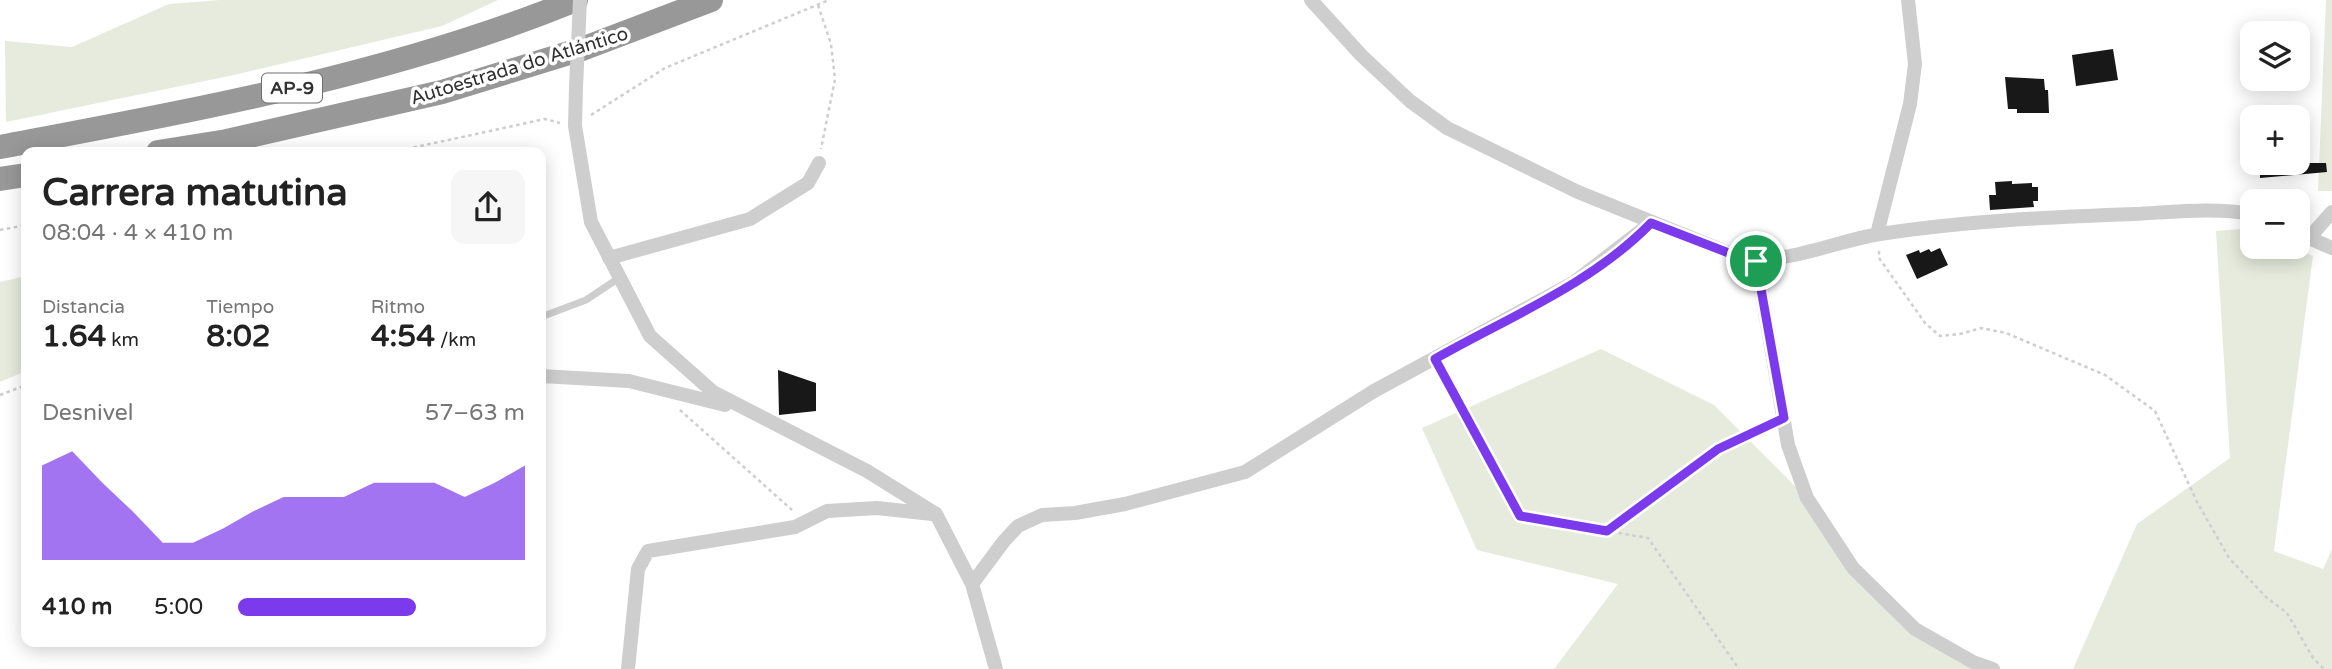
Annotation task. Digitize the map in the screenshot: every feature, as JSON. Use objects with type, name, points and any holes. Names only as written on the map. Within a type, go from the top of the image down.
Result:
[{"type":"highway","name":"Autoestrada do Atlántico","points":[[0,146],[218,105],[369,69],[518,24],[578,0]]},
{"type":"highway","name":"Autoestrada do Atlántico","points":[[189,147],[442,93],[582,49],[711,0]]},
{"type":"highway","points":[[0,179],[21,176]]},
{"type":"street","points":[[578,0],[575,126],[591,222],[650,337],[713,392],[867,471],[936,514],[972,584],[996,669]]},
{"type":"street","points":[[1311,0],[1361,55],[1401,92],[1447,128],[1578,192],[1651,223],[1756,261],[1877,234],[2064,216],[2216,211],[2240,213]]},
{"type":"street","points":[[1877,234],[1910,104],[1915,64],[1908,0]]},
{"type":"street","points":[[609,258],[750,219],[808,183],[819,163]]},
{"type":"street","points":[[2310,230],[2332,212]]},
{"type":"street","points":[[972,584],[1018,526],[1042,515],[1075,513],[1125,504],[1245,472],[1364,397],[1573,284],[1615,254],[1651,223]]},
{"type":"street","points":[[2310,238],[2332,248]]},
{"type":"street","points":[[1756,261],[1788,445],[1807,498],[1853,568],[1914,629],[1973,662],[1993,669]]},
{"type":"street","points":[[546,376],[629,381],[750,412]]},
{"type":"street","points":[[628,669],[638,569],[648,551],[795,527],[827,510],[877,508],[936,514]]},
{"type":"lane","points":[[546,315],[586,300],[619,278]]},
{"type":"path","points":[[417,147],[545,120],[575,126],[665,68],[829,0]]},
{"type":"path","points":[[818,5],[831,44],[835,79],[827,109],[819,163]]},
{"type":"path","points":[[0,230],[21,226]]},
{"type":"path","points":[[1877,234],[1879,258],[1925,323],[1940,336],[1981,328],[2006,332],[2105,375],[2155,411],[2197,502],[2229,558],[2266,597],[2287,613],[2313,658],[2324,669]]},
{"type":"path","points":[[1435,359],[1520,516],[1648,538],[1739,669]]},
{"type":"path","points":[[0,396],[21,387]]},
{"type":"path","points":[[661,389],[691,421],[805,522]]},
{"type":"path","points":[[1607,531],[1718,449],[1784,418]]},
{"type":"shaded area","points":[[220,0],[498,0],[442,26],[234,75],[6,122],[5,41],[72,47],[169,4]]},
{"type":"shaded area","points":[[2326,0],[2332,0],[2332,191],[2318,191]]},
{"type":"shaded area","points":[[2240,229],[2240,259],[2310,259],[2310,255],[2313,256],[2274,551],[2323,569],[2332,549],[2332,669],[2073,669],[2137,524],[2230,458],[2216,231]]},
{"type":"shaded area","points":[[21,277],[21,373],[0,382],[0,282]]},
{"type":"shaded area","points":[[1601,349],[1714,405],[1807,498],[1853,568],[1915,629],[1973,662],[1970,669],[1554,669],[1618,584],[1477,550],[1422,428]]},
{"type":"building","points":[[2113,49],[2118,80],[2076,86],[2072,55]]},
{"type":"building","points":[[2005,77],[2044,79],[2045,90],[2048,90],[2049,113],[2017,113],[2017,109],[2008,109]]},
{"type":"building","points":[[2310,163],[2326,163],[2327,172],[2310,174]]},
{"type":"building","points":[[2260,175],[2294,175],[2260,178]]},
{"type":"building","points":[[2012,181],[2012,184],[2032,183],[2032,187],[2038,187],[2038,201],[2033,201],[2034,207],[1990,210],[1989,195],[1996,195],[1995,182]]},
{"type":"building","points":[[1940,248],[1948,265],[1917,279],[1906,255],[1919,250],[1920,253],[1929,249],[1931,252]]},
{"type":"building","points":[[778,370],[816,383],[816,411],[779,415]]},
{"type":"route","points":[[1651,223],[1756,261],[1784,418],[1718,449],[1607,531],[1520,516],[1435,359],[1573,284],[1615,254],[1651,223]]}]
